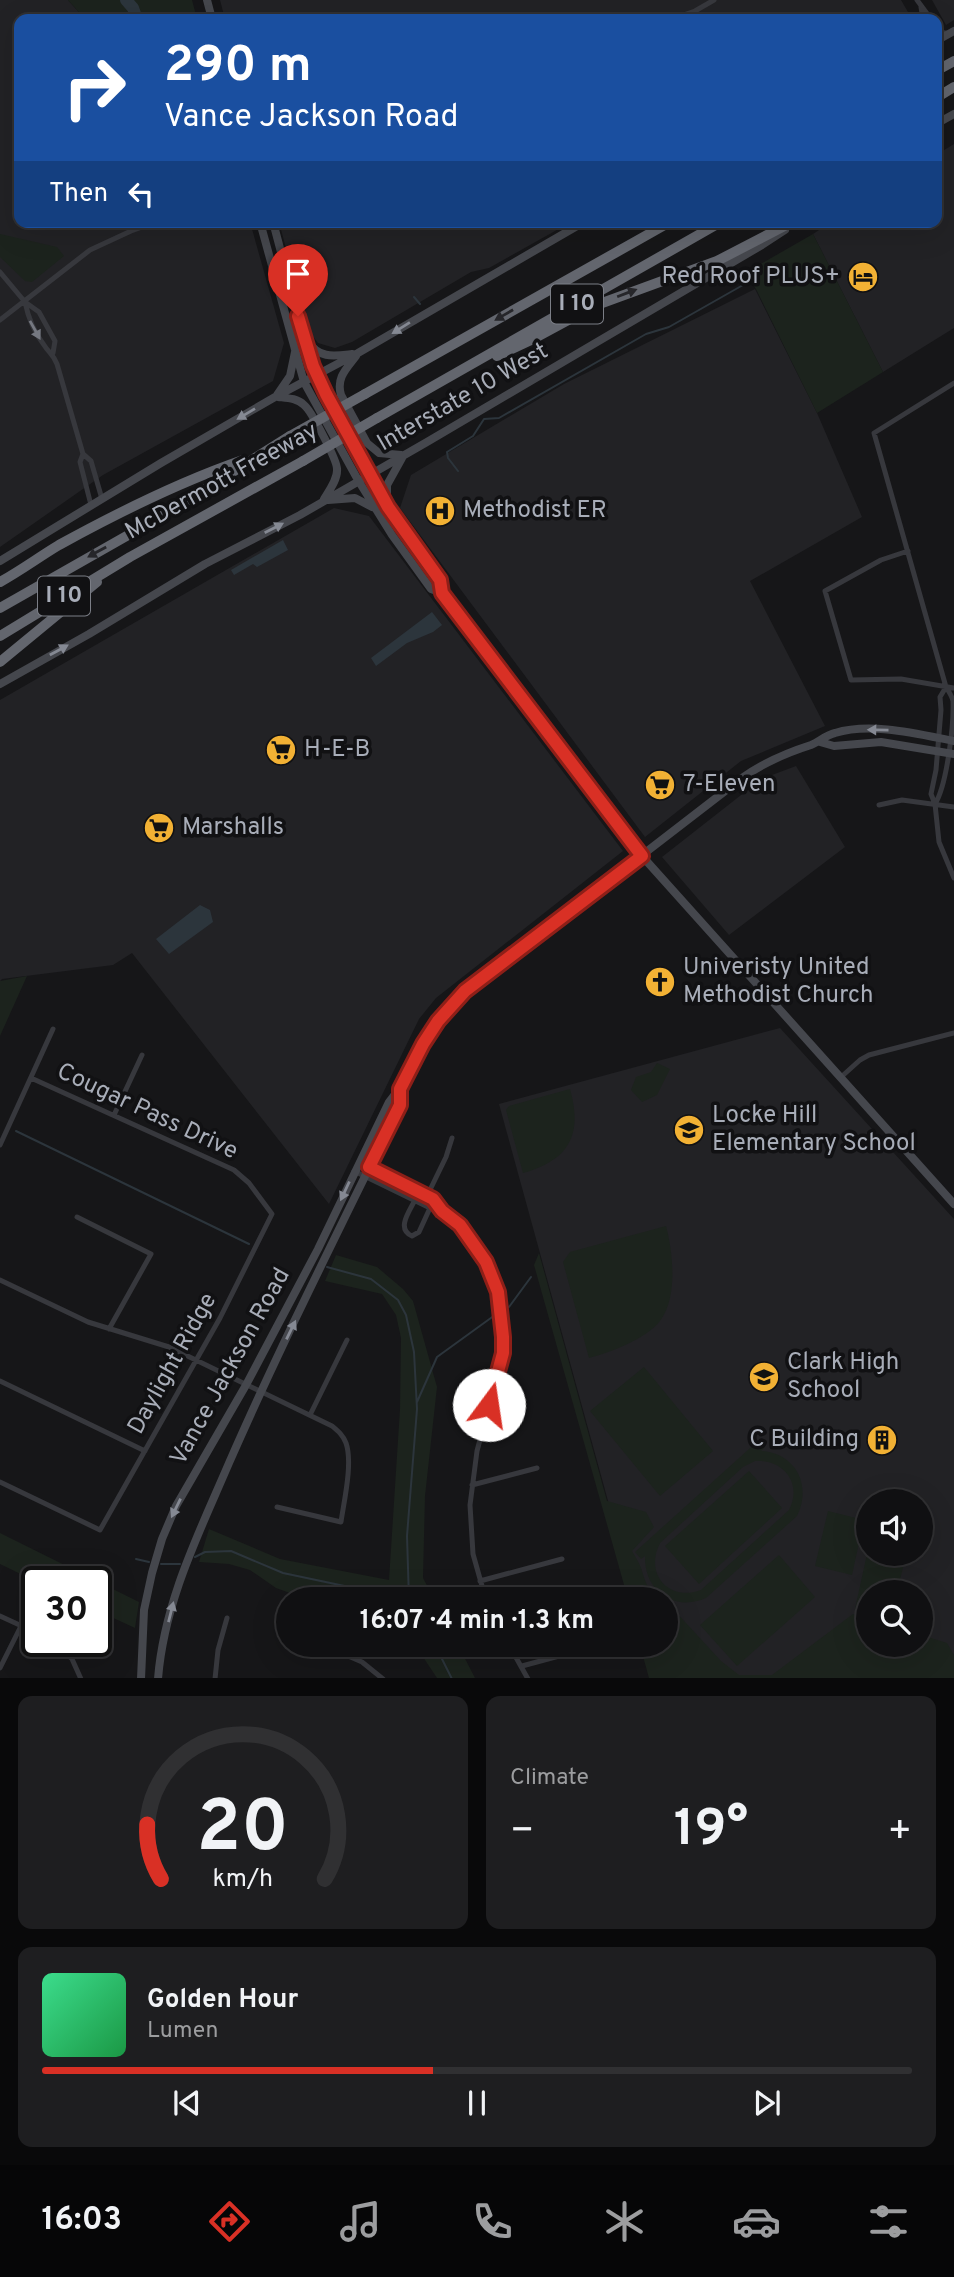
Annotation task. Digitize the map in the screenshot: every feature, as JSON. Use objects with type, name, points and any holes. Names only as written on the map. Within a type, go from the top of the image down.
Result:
[{"type":"highway","points":[[564,281],[646,228]]},
{"type":"highway","name":"McDermott Freeway","points":[[0,608],[167,513],[290,436],[659,228]]},
{"type":"highway","name":"McDermott Freeway","points":[[0,636],[130,557],[710,228]]},
{"type":"highway","points":[[433,386],[531,340],[594,306],[718,261],[782,228]]},
{"type":"highway","points":[[0,582],[57,546],[152,496],[194,477],[261,454]]},
{"type":"highway","points":[[0,662],[130,557]]},
{"type":"main road","points":[[262,228],[304,382],[375,509],[431,589],[442,593]]},
{"type":"main road","points":[[275,228],[302,331],[317,375],[388,507],[440,580],[442,593],[642,856],[954,1204]]},
{"type":"main road","points":[[0,561],[275,397],[358,353],[574,228]]},
{"type":"main road","name":"Interstate 10 West","points":[[0,684],[205,564],[404,455],[762,245],[786,228]]},
{"type":"main road","points":[[302,331],[313,349],[321,354],[331,356],[358,353]]},
{"type":"main road","points":[[275,397],[289,376],[295,349]]},
{"type":"main road","points":[[358,353],[341,376],[338,386],[341,395],[367,443],[383,454],[404,455]]},
{"type":"main road","points":[[275,397],[289,398],[305,405],[334,458],[336,478],[322,501]]},
{"type":"main road","points":[[388,507],[387,485],[404,455]]},
{"type":"main road","points":[[322,501],[355,498],[375,509]]},
{"type":"main road","name":"Vance Jackson Road","points":[[141,1678],[145,1610],[152,1573],[176,1506],[246,1385],[318,1249],[389,1102],[400,1089],[431,1032],[447,1010],[465,991],[751,772],[781,756],[820,742],[833,733],[873,730],[952,740]]},
{"type":"main road","name":"Vance Jackson Road","points":[[820,742],[834,746],[881,743],[951,753]]},
{"type":"main road","name":"Vance Jackson Road","points":[[158,1678],[170,1610],[182,1573],[261,1392],[400,1105],[400,1089]]},
{"type":"street","points":[[686,14],[714,0]]},
{"type":"street","points":[[917,0],[927,14]]},
{"type":"street","points":[[921,7],[922,14]]},
{"type":"street","points":[[0,320],[90,250],[140,228]]},
{"type":"street","points":[[0,272],[25,302],[39,312],[55,341],[53,353],[83,454],[91,461],[102,499]]},
{"type":"street","points":[[25,302],[28,317],[45,347],[53,353]]},
{"type":"street","points":[[935,804],[942,793],[951,753],[953,698],[946,687],[874,433],[952,385],[954,394]]},
{"type":"street","points":[[83,454],[80,462],[91,505]]},
{"type":"street","points":[[908,551],[881,560],[825,592],[851,680],[901,679],[954,688]]},
{"type":"street","points":[[946,687],[940,697],[941,710],[931,794],[935,804],[939,842],[954,878]]},
{"type":"street","points":[[941,710],[953,710]]},
{"type":"street","points":[[934,780],[944,782]]},
{"type":"street","points":[[879,805],[902,800],[954,807]]},
{"type":"street","points":[[0,1144],[53,1029]]},
{"type":"street","points":[[840,1078],[869,1055],[954,1033]]},
{"type":"street","points":[[114,1115],[142,1055]]},
{"type":"street","name":"Cougar Pass Drive","points":[[31,1078],[234,1170],[249,1183],[272,1214]]},
{"type":"street","points":[[427,1196],[415,1200],[404,1224],[407,1234],[412,1236],[419,1232],[430,1208],[427,1196],[452,1138]]},
{"type":"street","points":[[359,1162],[433,1199],[442,1211],[460,1225],[486,1262],[498,1292],[502,1314],[503,1353],[477,1451],[472,1485],[470,1530],[482,1587]]},
{"type":"street","points":[[354,1171],[430,1208],[442,1211]]},
{"type":"street","name":"Daylight Ridge","points":[[0,1482],[100,1530],[196,1360],[272,1214]]},
{"type":"street","points":[[76,1217],[151,1254],[109,1329]]},
{"type":"street","points":[[0,1280],[76,1317],[159,1343],[310,1415],[341,1433],[346,1442],[348,1456],[341,1522],[277,1507]]},
{"type":"street","points":[[310,1415],[347,1340]]},
{"type":"street","points":[[0,1381],[145,1451]]},
{"type":"street","points":[[472,1485],[537,1468]]},
{"type":"street","points":[[480,1581],[562,1559]]},
{"type":"street","points":[[0,1616],[21,1626],[0,1668]]},
{"type":"street","points":[[215,1678],[218,1650],[227,1618]]},
{"type":"street","points":[[70,1657],[82,1678]]},
{"type":"street","points":[[350,1657],[383,1678]]},
{"type":"street","points":[[516,1657],[528,1678]]},
{"type":"street","points":[[522,1667],[557,1657]]},
{"type":"shaded area","points":[[0,0],[68,0],[81,14],[14,14],[14,228],[252,228],[284,343],[273,381],[103,475],[0,547]]},
{"type":"shaded area","points":[[68,0],[192,0],[196,14],[81,14]]},
{"type":"shaded area","points":[[220,0],[901,0],[909,14],[224,14]]},
{"type":"shaded area","points":[[932,0],[954,0],[954,20],[946,25]]},
{"type":"shaded area","points":[[954,144],[954,328],[883,372],[813,234],[822,228],[942,228],[942,151]]},
{"type":"shaded area","points":[[281,228],[560,228],[489,268],[471,272],[352,342],[335,348],[318,343],[308,330]]},
{"type":"shaded area","points":[[0,234],[57,247],[64,256],[32,282],[25,281],[0,257]]},
{"type":"shaded area","points":[[813,234],[883,372],[817,413],[756,289],[745,273]]},
{"type":"shaded area","points":[[755,289],[817,413],[862,517],[750,581],[825,726],[741,761],[645,837],[400,508],[411,475],[564,384]]},
{"type":"shaded area","points":[[334,508],[369,516],[623,851],[436,998],[419,1019],[329,1204],[132,953],[113,965],[0,981],[0,700]]},
{"type":"shaded area","points":[[283,540],[288,550],[257,567],[253,564],[234,575],[231,570]]},
{"type":"shaded area","points":[[432,612],[442,625],[433,632],[407,643],[376,666],[371,658]]},
{"type":"shaded area","points":[[796,766],[845,847],[729,935],[662,857],[750,788],[772,775]]},
{"type":"shaded area","points":[[200,905],[210,910],[213,922],[169,954],[156,939]]},
{"type":"shaded area","points":[[27,976],[0,1036],[0,981]]},
{"type":"shaded area","name":"Clark High School","points":[[780,1028],[954,1219],[954,1678],[657,1678],[663,1657],[678,1657],[678,1587],[632,1587],[499,1104]]},
{"type":"shaded area","points":[[657,1063],[670,1069],[657,1095],[642,1102],[631,1090],[636,1077],[651,1072]]},
{"type":"shaded area","points":[[570,1089],[575,1120],[569,1143],[552,1161],[523,1173],[506,1110],[509,1106]]},
{"type":"shaded area","points":[[666,1226],[671,1249],[672,1288],[666,1311],[646,1334],[589,1358],[563,1262],[570,1252]]},
{"type":"shaded area","points":[[539,1253],[607,1501],[646,1512],[654,1527],[632,1551],[648,1587],[625,1587],[534,1265]]},
{"type":"shaded area","points":[[336,1255],[377,1267],[413,1301],[437,1387],[425,1496],[423,1578],[428,1587],[276,1588],[250,1570],[229,1564],[199,1562],[209,1529],[280,1559],[389,1580],[400,1409],[401,1338],[396,1315],[382,1294],[325,1281]]},
{"type":"shaded area","points":[[644,1367],[713,1451],[660,1496],[590,1411]]},
{"type":"shaded area","points":[[759,1440],[765,1447],[761,1451],[784,1458],[798,1473],[803,1493],[797,1516],[706,1598],[694,1602],[678,1601],[678,1592],[689,1593],[701,1590],[789,1510],[794,1491],[792,1482],[782,1469],[774,1464],[755,1461],[743,1467],[660,1543],[655,1565],[658,1575],[668,1587],[654,1587],[646,1568],[645,1556],[641,1559],[635,1552]]},
{"type":"shaded area","points":[[749,1471],[782,1508],[699,1584],[665,1546]]},
{"type":"shaded area","points":[[828,1511],[856,1518],[856,1557],[852,1575],[815,1566]]},
{"type":"shaded area","points":[[0,1533],[66,1566],[21,1566],[21,1574],[0,1564]]},
{"type":"shaded area","points":[[779,1555],[815,1597],[737,1666],[700,1625]]},
{"type":"shaded area","points":[[864,1566],[903,1566],[900,1580],[861,1580]]},
{"type":"shaded area","points":[[112,1589],[139,1602],[135,1628],[112,1617]]},
{"type":"shaded area","points":[[678,1614],[721,1661],[739,1675],[772,1675],[853,1614],[856,1615],[856,1657],[933,1657],[933,1639],[947,1643],[954,1655],[954,1678],[649,1678],[643,1657],[678,1657]]},
{"type":"shaded area","points":[[423,1657],[464,1657],[475,1678],[437,1678]]},
{"type":"waterway","points":[[126,0],[135,14]]},
{"type":"waterway","points":[[458,471],[448,458],[447,452],[473,436],[484,419],[499,418],[646,334],[669,327],[743,285]]},
{"type":"waterway","points":[[414,297],[420,304]]},
{"type":"waterway","points":[[16,1131],[249,1244]]},
{"type":"waterway","points":[[327,1267],[371,1279],[398,1300],[406,1315],[414,1352],[417,1409],[407,1536],[409,1587]]},
{"type":"waterway","points":[[509,1307],[531,1277]]},
{"type":"waterway","points":[[417,1402],[437,1357],[495,1315]]},
{"type":"waterway","points":[[195,1557],[205,1552],[231,1551],[283,1573],[349,1587]]},
{"type":"waterway","points":[[136,1559],[149,1562]]},
{"type":"waterway","points":[[161,1564],[180,1564]]},
{"type":"waterway","points":[[441,1657],[452,1678]]},
{"type":"place","name":"Red Roof PLUS+","points":[[863,277]]},
{"type":"place","name":"Methodist ER","points":[[440,511]]},
{"type":"place","name":"H-E-B","points":[[281,750]]},
{"type":"place","name":"7-Eleven","points":[[660,785]]},
{"type":"place","name":"Marshalls","points":[[159,828]]},
{"type":"place","name":"Univeristy United Methodist Church","points":[[660,982]]},
{"type":"place","name":"Locke Hill Elementary School","points":[[689,1130]]},
{"type":"place","name":"Clark High School","points":[[764,1377]]},
{"type":"place","name":"C Building","points":[[882,1440]]},
{"type":"route","points":[[298,316],[313,366],[326,394],[388,507],[440,580],[442,593],[642,856],[465,991],[447,1010],[423,1044],[400,1089],[400,1105],[369,1167],[433,1199],[442,1211],[460,1225],[486,1262],[498,1292],[503,1322],[503,1353],[489,1405]]}]
